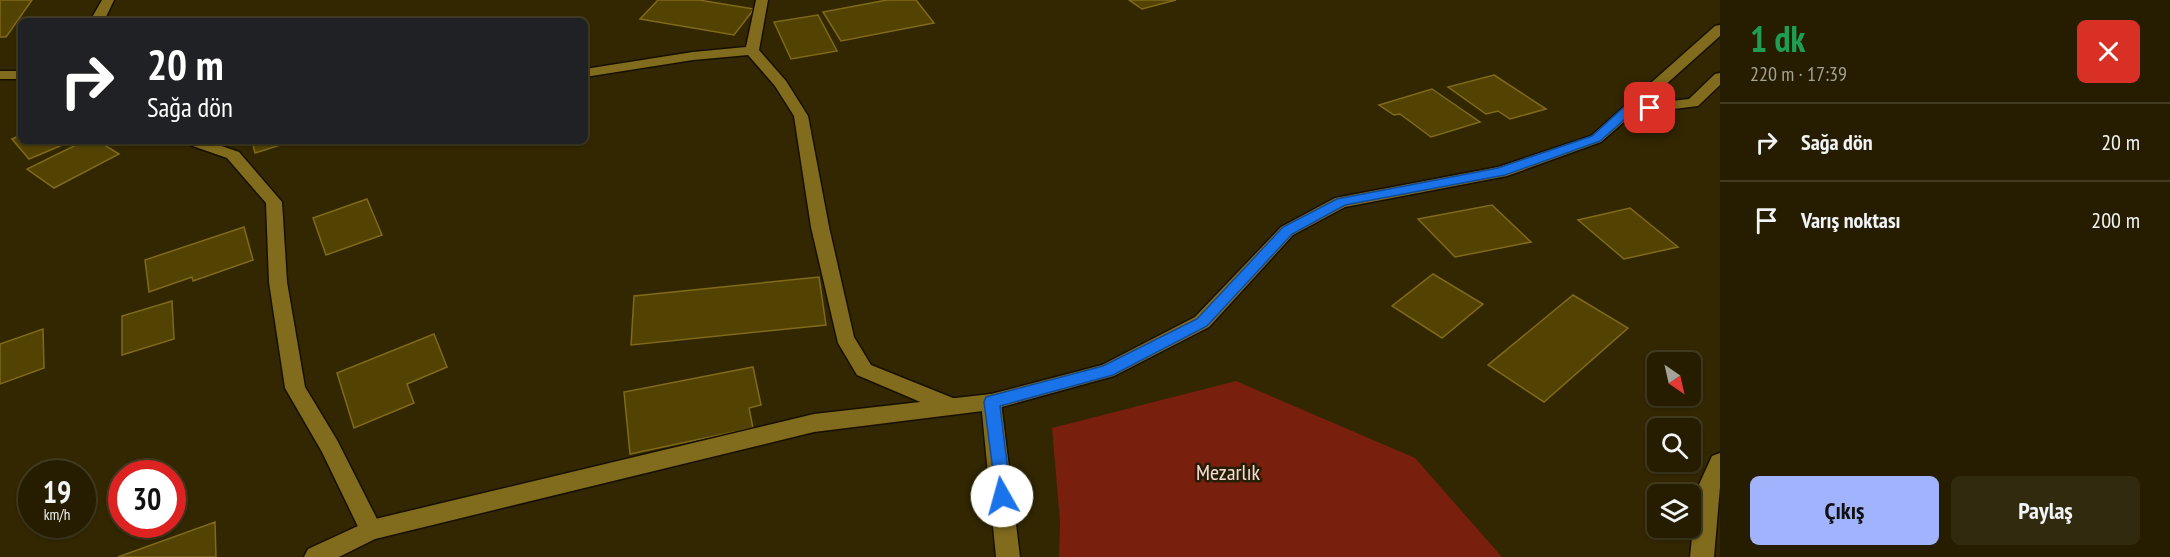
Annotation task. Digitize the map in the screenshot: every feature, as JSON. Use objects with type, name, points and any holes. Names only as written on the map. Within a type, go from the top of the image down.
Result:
[{"type":"street","points":[[99,18],[108,0]]},
{"type":"street","points":[[752,51],[762,0]]},
{"type":"street","points":[[316,557],[371,530],[814,423],[991,402],[1107,371],[1202,322],[1287,231],[1341,202],[1500,172],[1596,138],[1720,29]]},
{"type":"street","points":[[588,73],[693,56],[752,51]]},
{"type":"street","points":[[752,51],[781,84],[801,116],[820,227],[845,338],[864,370],[951,406]]},
{"type":"street","points":[[0,75],[18,75]]},
{"type":"street","points":[[1628,110],[1693,103],[1720,77]]},
{"type":"street","points":[[201,144],[232,155],[274,202],[278,282],[295,388],[330,446],[371,530]]},
{"type":"street","points":[[991,402],[1008,557]]},
{"type":"street","points":[[1702,557],[1708,489],[1720,462]]},
{"type":"green space","name":"Mezarlık","points":[[1236,381],[1415,458],[1502,557],[1059,557],[1060,521],[1052,428]]},
{"type":"building","points":[[0,0],[32,0],[6,37],[0,37]]},
{"type":"building","points":[[658,0],[699,0],[754,9],[734,35],[640,19]]},
{"type":"building","points":[[887,0],[916,0],[934,23],[841,41],[823,12]]},
{"type":"building","points":[[1129,0],[1176,0],[1142,9]]},
{"type":"building","points":[[818,15],[837,51],[791,59],[774,22]]},
{"type":"building","points":[[1494,75],[1546,109],[1510,119],[1498,111],[1486,114],[1448,87]]},
{"type":"building","points":[[1432,89],[1480,122],[1431,137],[1400,114],[1394,115],[1379,105]]},
{"type":"building","points":[[18,136],[18,144],[65,144],[29,159],[12,139]]},
{"type":"building","points":[[78,144],[103,144],[119,154],[54,188],[27,169]]},
{"type":"building","points":[[253,144],[284,144],[255,153]]},
{"type":"building","points":[[367,199],[382,235],[326,255],[313,218]]},
{"type":"building","points":[[1492,205],[1531,242],[1455,257],[1418,219]]},
{"type":"building","points":[[1630,208],[1678,247],[1624,259],[1578,220]]},
{"type":"building","points":[[244,227],[253,260],[193,281],[192,277],[149,292],[145,260]]},
{"type":"building","points":[[1433,274],[1483,304],[1442,338],[1392,306]]},
{"type":"building","points":[[819,277],[826,325],[631,345],[634,296]]},
{"type":"building","points":[[1573,295],[1628,328],[1544,402],[1488,365]]},
{"type":"building","points":[[172,301],[174,339],[122,355],[122,316]]},
{"type":"building","points":[[43,329],[44,368],[0,384],[0,344]]},
{"type":"building","points":[[434,334],[447,367],[407,384],[414,403],[354,428],[337,373]]},
{"type":"building","points":[[753,367],[761,405],[749,408],[753,428],[630,454],[624,392]]},
{"type":"building","points":[[215,522],[216,557],[118,557],[171,538],[186,538],[186,532]]},
{"type":"route","points":[[1002,496],[991,402],[1107,371],[1202,322],[1287,231],[1341,202],[1500,172],[1596,138],[1628,110],[1650,108]]}]
